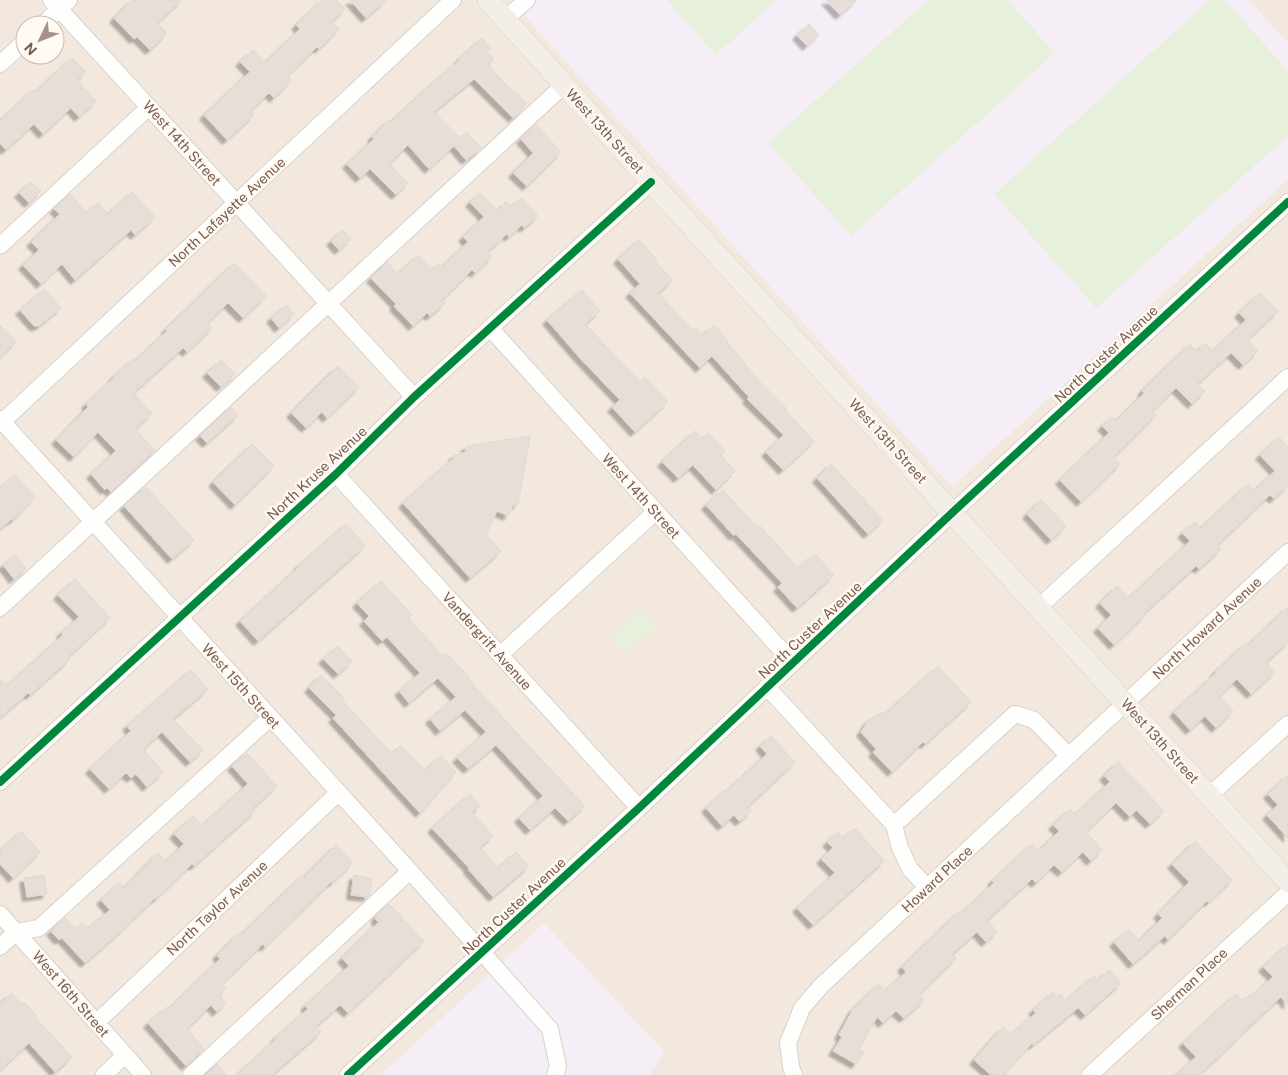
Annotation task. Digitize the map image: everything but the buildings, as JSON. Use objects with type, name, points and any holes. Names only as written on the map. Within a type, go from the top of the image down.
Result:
[{"type":"main road","name":"West 13th Street","points":[[488,0],[651,182],[1288,882]]},
{"type":"street","name":"North Lafayette Avenue","points":[[1,422],[452,0]]},
{"type":"street","points":[[505,20],[527,0]]},
{"type":"street","name":"West 14th Street","points":[[60,3],[149,107],[414,397]]},
{"type":"street","points":[[50,15],[60,3]]},
{"type":"street","points":[[0,64],[15,50]]},
{"type":"street","points":[[0,608],[564,85]]},
{"type":"street","points":[[0,246],[149,107]]},
{"type":"street","name":"North Kruse Avenue","points":[[0,782],[336,474],[414,397],[651,182]]},
{"type":"street","name":"North Custer Avenue","points":[[348,1075],[639,808],[953,512],[1288,202]]},
{"type":"street","name":"West 14th Street","points":[[490,328],[792,663]]},
{"type":"street","points":[[1039,608],[1288,376]]},
{"type":"street","name":"West 15th Street","points":[[1,422],[410,871],[550,1029],[558,1066],[555,1075]]},
{"type":"street","name":"Vandergrift Avenue","points":[[336,474],[639,808]]},
{"type":"street","points":[[500,655],[655,512]]},
{"type":"street","name":"North Howard Avenue","points":[[1126,703],[1288,552]]},
{"type":"street","points":[[767,687],[894,825],[900,848],[910,869],[927,887]]},
{"type":"street","name":"Howard Place","points":[[794,1075],[788,1043],[802,1008],[821,986],[1126,703]]},
{"type":"street","points":[[894,825],[1015,714],[1034,720],[1069,756]]},
{"type":"street","points":[[0,947],[16,932],[39,928],[270,718]]},
{"type":"street","points":[[1210,795],[1288,724]]},
{"type":"street","name":"North Taylor Avenue","points":[[96,1023],[338,793]]},
{"type":"street","points":[[191,1075],[410,871]]},
{"type":"street","name":"Sherman Place","points":[[1090,1075],[1288,893]]},
{"type":"street","name":"West 16th Street","points":[[0,914],[142,1075]]},
{"type":"street","points":[[104,1075],[125,1055]]},
{"type":"shaded area","points":[[0,0],[1288,0],[1288,1075],[0,1075]]},
{"type":"shaded area","points":[[510,0],[1249,0],[1288,43],[1288,179],[952,487]]},
{"type":"shaded area","points":[[544,923],[664,1052],[649,1075],[381,1075]]},
{"type":"green space","points":[[666,0],[776,0],[716,55]]},
{"type":"green space","points":[[928,0],[1007,0],[1055,53],[851,236],[768,143]]},
{"type":"green space","points":[[1210,0],[1225,0],[1288,71],[1288,136],[1096,308],[994,194]]},
{"type":"green space","points":[[640,609],[657,625],[627,653],[609,638]]},
{"type":"cycle path","points":[[0,782],[336,474],[414,397],[651,182]]},
{"type":"cycle path","points":[[348,1075],[639,808],[953,512],[1288,202]]}]
